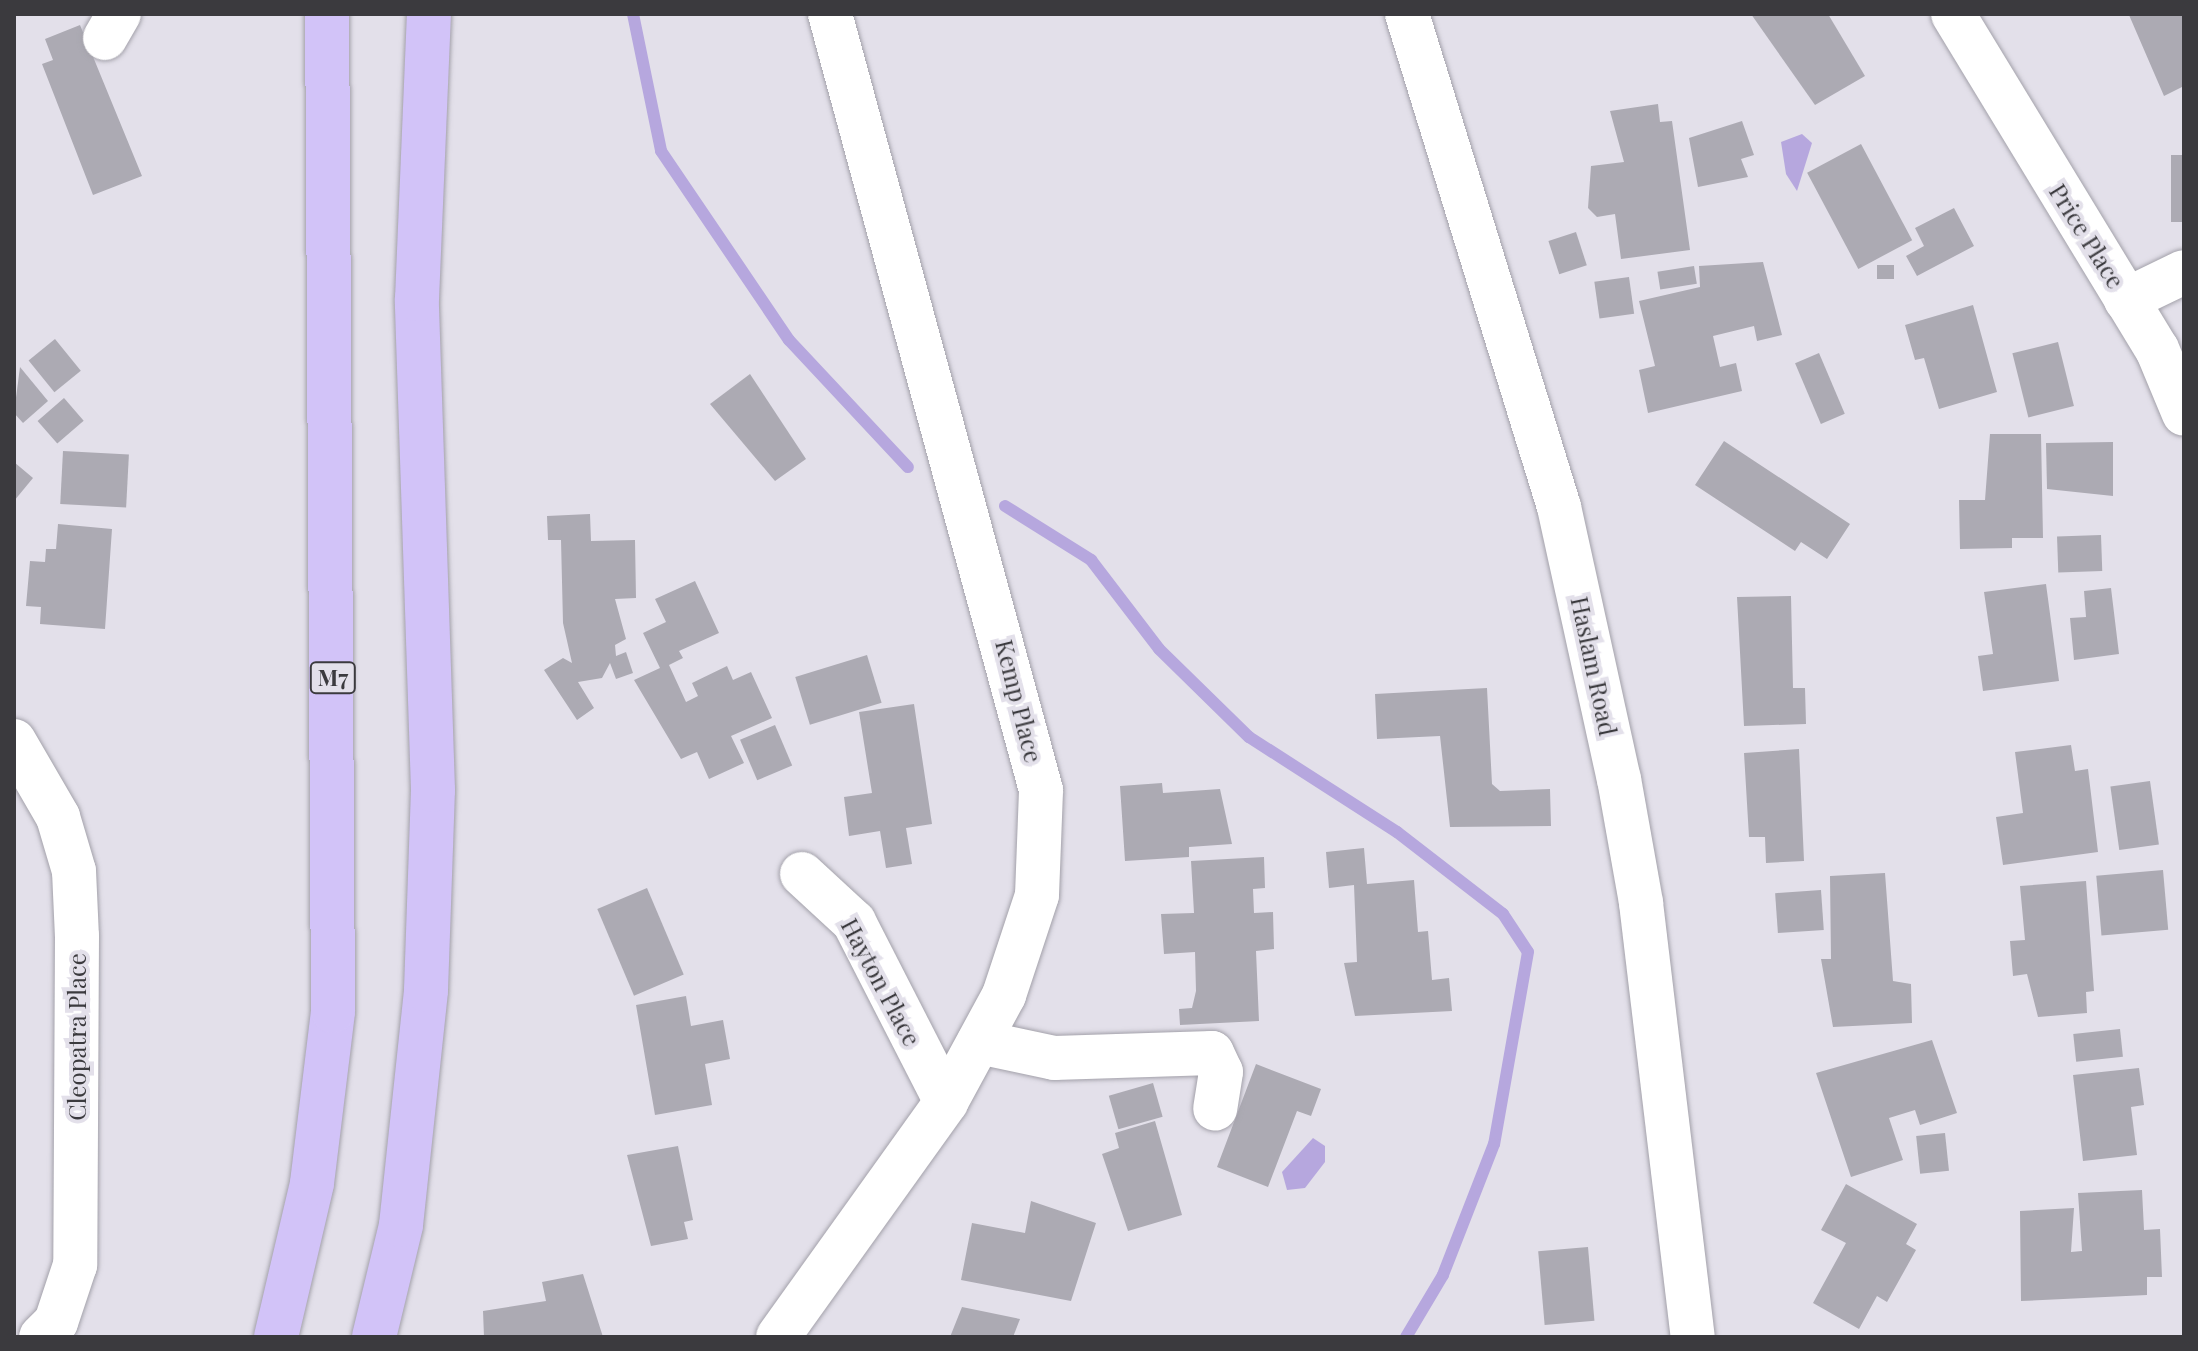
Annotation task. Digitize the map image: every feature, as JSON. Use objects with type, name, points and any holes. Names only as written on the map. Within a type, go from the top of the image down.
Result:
[{"type":"highway","name":"M7","points":[[276,1337],[312,1183],[333,1011],[327,14]]},
{"type":"highway","points":[[374,1337],[401,1225],[426,990],[433,790],[417,299],[429,14]]},
{"type":"street","name":"Kemp Place","points":[[778,1337],[946,1102],[1004,995],[1037,895],[1041,790],[830,14]]},
{"type":"street","name":"Haslam Road","points":[[1407,14],[1559,507],[1619,779],[1641,903],[1693,1337]]},
{"type":"street","name":"Price Place","points":[[1953,14],[2126,300],[2183,408]]},
{"type":"street","name":"Price Place","points":[[1977,14],[1981,64]]},
{"type":"street","points":[[2126,300],[2184,272]]},
{"type":"street","name":"Cleopatra Place","points":[[14,741],[58,817],[74,871],[77,936],[75,1265],[56,1322],[41,1337]]},
{"type":"street","name":"Hayton Place","points":[[802,874],[854,922],[946,1102]]},
{"type":"street","points":[[979,1042],[1054,1058],[1212,1053],[1221,1072],[1215,1109]]},
{"type":"shaded area","points":[[1802,134],[1812,143],[1797,191],[1786,174],[1781,142]]},
{"type":"shaded area","points":[[1313,1138],[1325,1146],[1325,1162],[1305,1188],[1287,1190],[1282,1172]]},
{"type":"building","points":[[1751,14],[1828,14],[1865,76],[1815,105]]},
{"type":"building","points":[[2118,14],[2184,14],[2184,86],[2164,96],[2129,15]]},
{"type":"building","points":[[80,25],[142,176],[93,195],[42,64],[53,60],[45,39]]},
{"type":"building","points":[[1658,104],[1660,122],[1672,121],[1690,250],[1621,259],[1615,214],[1597,217],[1588,208],[1591,166],[1624,162],[1610,111]]},
{"type":"building","points":[[1742,121],[1754,155],[1741,159],[1748,177],[1698,187],[1689,138]]},
{"type":"building","points":[[1861,144],[1912,240],[1858,269],[1807,173]]},
{"type":"building","points":[[2171,155],[2184,155],[2184,222],[2171,222]]},
{"type":"building","points":[[1954,208],[1974,246],[1917,276],[1906,256],[1924,246],[1915,228]]},
{"type":"building","points":[[1576,232],[1587,265],[1559,274],[1548,241]]},
{"type":"building","points":[[1763,262],[1782,335],[1757,341],[1754,326],[1713,336],[1720,367],[1736,363],[1742,391],[1648,413],[1639,370],[1655,366],[1639,301],[1700,287],[1699,266]]},
{"type":"building","points":[[1877,265],[1894,265],[1894,279],[1877,279]]},
{"type":"building","points":[[1694,266],[1697,284],[1660,290],[1657,272]]},
{"type":"building","points":[[1629,277],[1634,314],[1599,319],[1594,282]]},
{"type":"building","points":[[1973,305],[1997,392],[1939,409],[1924,358],[1915,360],[1905,325]]},
{"type":"building","points":[[55,339],[81,371],[54,392],[29,360]]},
{"type":"building","points":[[2058,342],[2074,406],[2028,417],[2012,353]]},
{"type":"building","points":[[1819,353],[1845,414],[1821,424],[1795,363]]},
{"type":"building","points":[[20,367],[48,401],[23,423],[14,413]]},
{"type":"building","points":[[750,374],[806,459],[775,481],[710,404]]},
{"type":"building","points":[[64,398],[84,421],[57,444],[38,421]]},
{"type":"building","points":[[1990,434],[2041,434],[2043,538],[2012,538],[2012,548],[1960,549],[1959,500],[1985,500]]},
{"type":"building","points":[[1724,441],[1850,524],[1827,559],[1801,542],[1795,551],[1695,485]]},
{"type":"building","points":[[2113,442],[2113,496],[2047,489],[2046,443]]},
{"type":"building","points":[[63,451],[129,454],[126,507],[60,504]]},
{"type":"building","points":[[14,462],[33,478],[14,501]]},
{"type":"building","points":[[590,514],[591,541],[635,540],[636,598],[615,599],[626,639],[615,645],[616,656],[626,652],[633,673],[616,679],[610,663],[602,678],[578,682],[594,708],[577,720],[544,670],[563,658],[572,663],[563,623],[561,540],[548,540],[547,516]]},
{"type":"building","points":[[58,524],[112,529],[105,629],[40,624],[41,607],[26,606],[30,561],[45,562],[46,549],[56,549]]},
{"type":"building","points":[[2101,535],[2102,571],[2058,573],[2057,537]]},
{"type":"building","points":[[695,581],[719,633],[679,651],[683,658],[669,665],[686,702],[698,696],[692,683],[727,666],[733,680],[751,672],[772,718],[731,736],[744,763],[709,779],[697,752],[681,759],[634,680],[660,668],[643,633],[666,622],[655,599]]},
{"type":"building","points":[[2046,584],[2059,681],[1983,691],[1978,656],[1993,654],[1984,592]]},
{"type":"building","points":[[2111,588],[2119,654],[2074,660],[2070,618],[2086,617],[2084,591]]},
{"type":"building","points":[[1791,596],[1793,688],[1805,688],[1806,724],[1744,726],[1737,597]]},
{"type":"building","points":[[867,655],[882,703],[810,725],[795,677]]},
{"type":"building","points":[[1487,688],[1492,784],[1500,791],[1550,789],[1551,826],[1450,827],[1440,736],[1377,739],[1375,694]]},
{"type":"building","points":[[914,704],[932,824],[906,828],[912,864],[886,868],[880,831],[849,836],[844,797],[872,793],[859,712]]},
{"type":"building","points":[[775,725],[792,766],[757,780],[740,740]]},
{"type":"building","points":[[2071,745],[2075,771],[2088,769],[2098,852],[2003,865],[1996,817],[2023,813],[2015,752]]},
{"type":"building","points":[[1799,749],[1804,861],[1766,863],[1765,837],[1749,837],[1744,753]]},
{"type":"building","points":[[2150,781],[2159,844],[2119,850],[2110,787]]},
{"type":"building","points":[[1162,783],[1163,793],[1220,789],[1232,844],[1189,847],[1189,857],[1125,861],[1120,786]]},
{"type":"building","points":[[1364,848],[1367,884],[1414,880],[1418,932],[1428,931],[1432,980],[1449,978],[1452,1011],[1355,1016],[1344,963],[1357,962],[1354,885],[1329,888],[1326,852]]},
{"type":"building","points":[[1264,857],[1265,888],[1253,889],[1254,913],[1273,912],[1274,949],[1256,951],[1259,1021],[1180,1025],[1179,1009],[1192,1008],[1196,991],[1195,952],[1164,954],[1161,914],[1194,913],[1191,861]]},
{"type":"building","points":[[2163,870],[2168,930],[2101,936],[2096,876]]},
{"type":"building","points":[[1885,873],[1893,981],[1911,984],[1912,1023],[1833,1027],[1821,959],[1831,959],[1830,876]]},
{"type":"building","points":[[2086,881],[2094,991],[2086,992],[2087,1013],[2038,1017],[2027,974],[2013,976],[2010,941],[2025,940],[2020,886]]},
{"type":"building","points":[[647,888],[684,975],[634,996],[597,909]]},
{"type":"building","points":[[1821,890],[1824,930],[1778,933],[1775,893]]},
{"type":"building","points":[[686,996],[691,1026],[723,1020],[730,1059],[705,1064],[712,1105],[655,1115],[636,1005]]},
{"type":"building","points":[[2120,1029],[2123,1057],[2076,1062],[2073,1034]]},
{"type":"building","points":[[1932,1040],[1957,1113],[1920,1125],[1915,1110],[1889,1118],[1903,1160],[1851,1177],[1816,1073]]},
{"type":"building","points":[[1256,1064],[1321,1089],[1311,1116],[1297,1111],[1268,1187],[1217,1167]]},
{"type":"building","points":[[2139,1068],[2144,1105],[2131,1107],[2137,1155],[2083,1161],[2073,1075]]},
{"type":"building","points":[[1153,1083],[1163,1117],[1118,1129],[1109,1096]]},
{"type":"building","points":[[1155,1121],[1182,1215],[1128,1231],[1102,1154],[1119,1148],[1115,1133]]},
{"type":"building","points":[[1945,1133],[1949,1171],[1920,1174],[1916,1136]]},
{"type":"building","points":[[678,1146],[693,1220],[684,1222],[688,1239],[651,1246],[627,1155]]},
{"type":"building","points":[[1846,1184],[1917,1224],[1906,1244],[1916,1250],[1887,1302],[1877,1296],[1859,1329],[1813,1303],[1846,1243],[1821,1230]]},
{"type":"building","points":[[2142,1190],[2144,1230],[2160,1229],[2162,1277],[2147,1277],[2147,1295],[2021,1301],[2020,1211],[2074,1208],[2071,1252],[2082,1251],[2078,1193]]},
{"type":"building","points":[[1031,1201],[1096,1223],[1071,1301],[961,1280],[972,1223],[1025,1233]]},
{"type":"building","points":[[1588,1247],[1594,1321],[1545,1325],[1538,1251]]},
{"type":"building","points":[[583,1274],[603,1337],[484,1337],[483,1311],[546,1301],[542,1282]]},
{"type":"building","points":[[962,1307],[1020,1319],[1013,1337],[950,1337]]},
{"type":"waterway","points":[[633,14],[661,151],[789,340],[908,467]]},
{"type":"waterway","points":[[1005,506],[1091,560],[1159,649],[1249,737],[1397,832],[1503,914],[1528,952],[1494,1144],[1443,1275],[1406,1337]]}]
